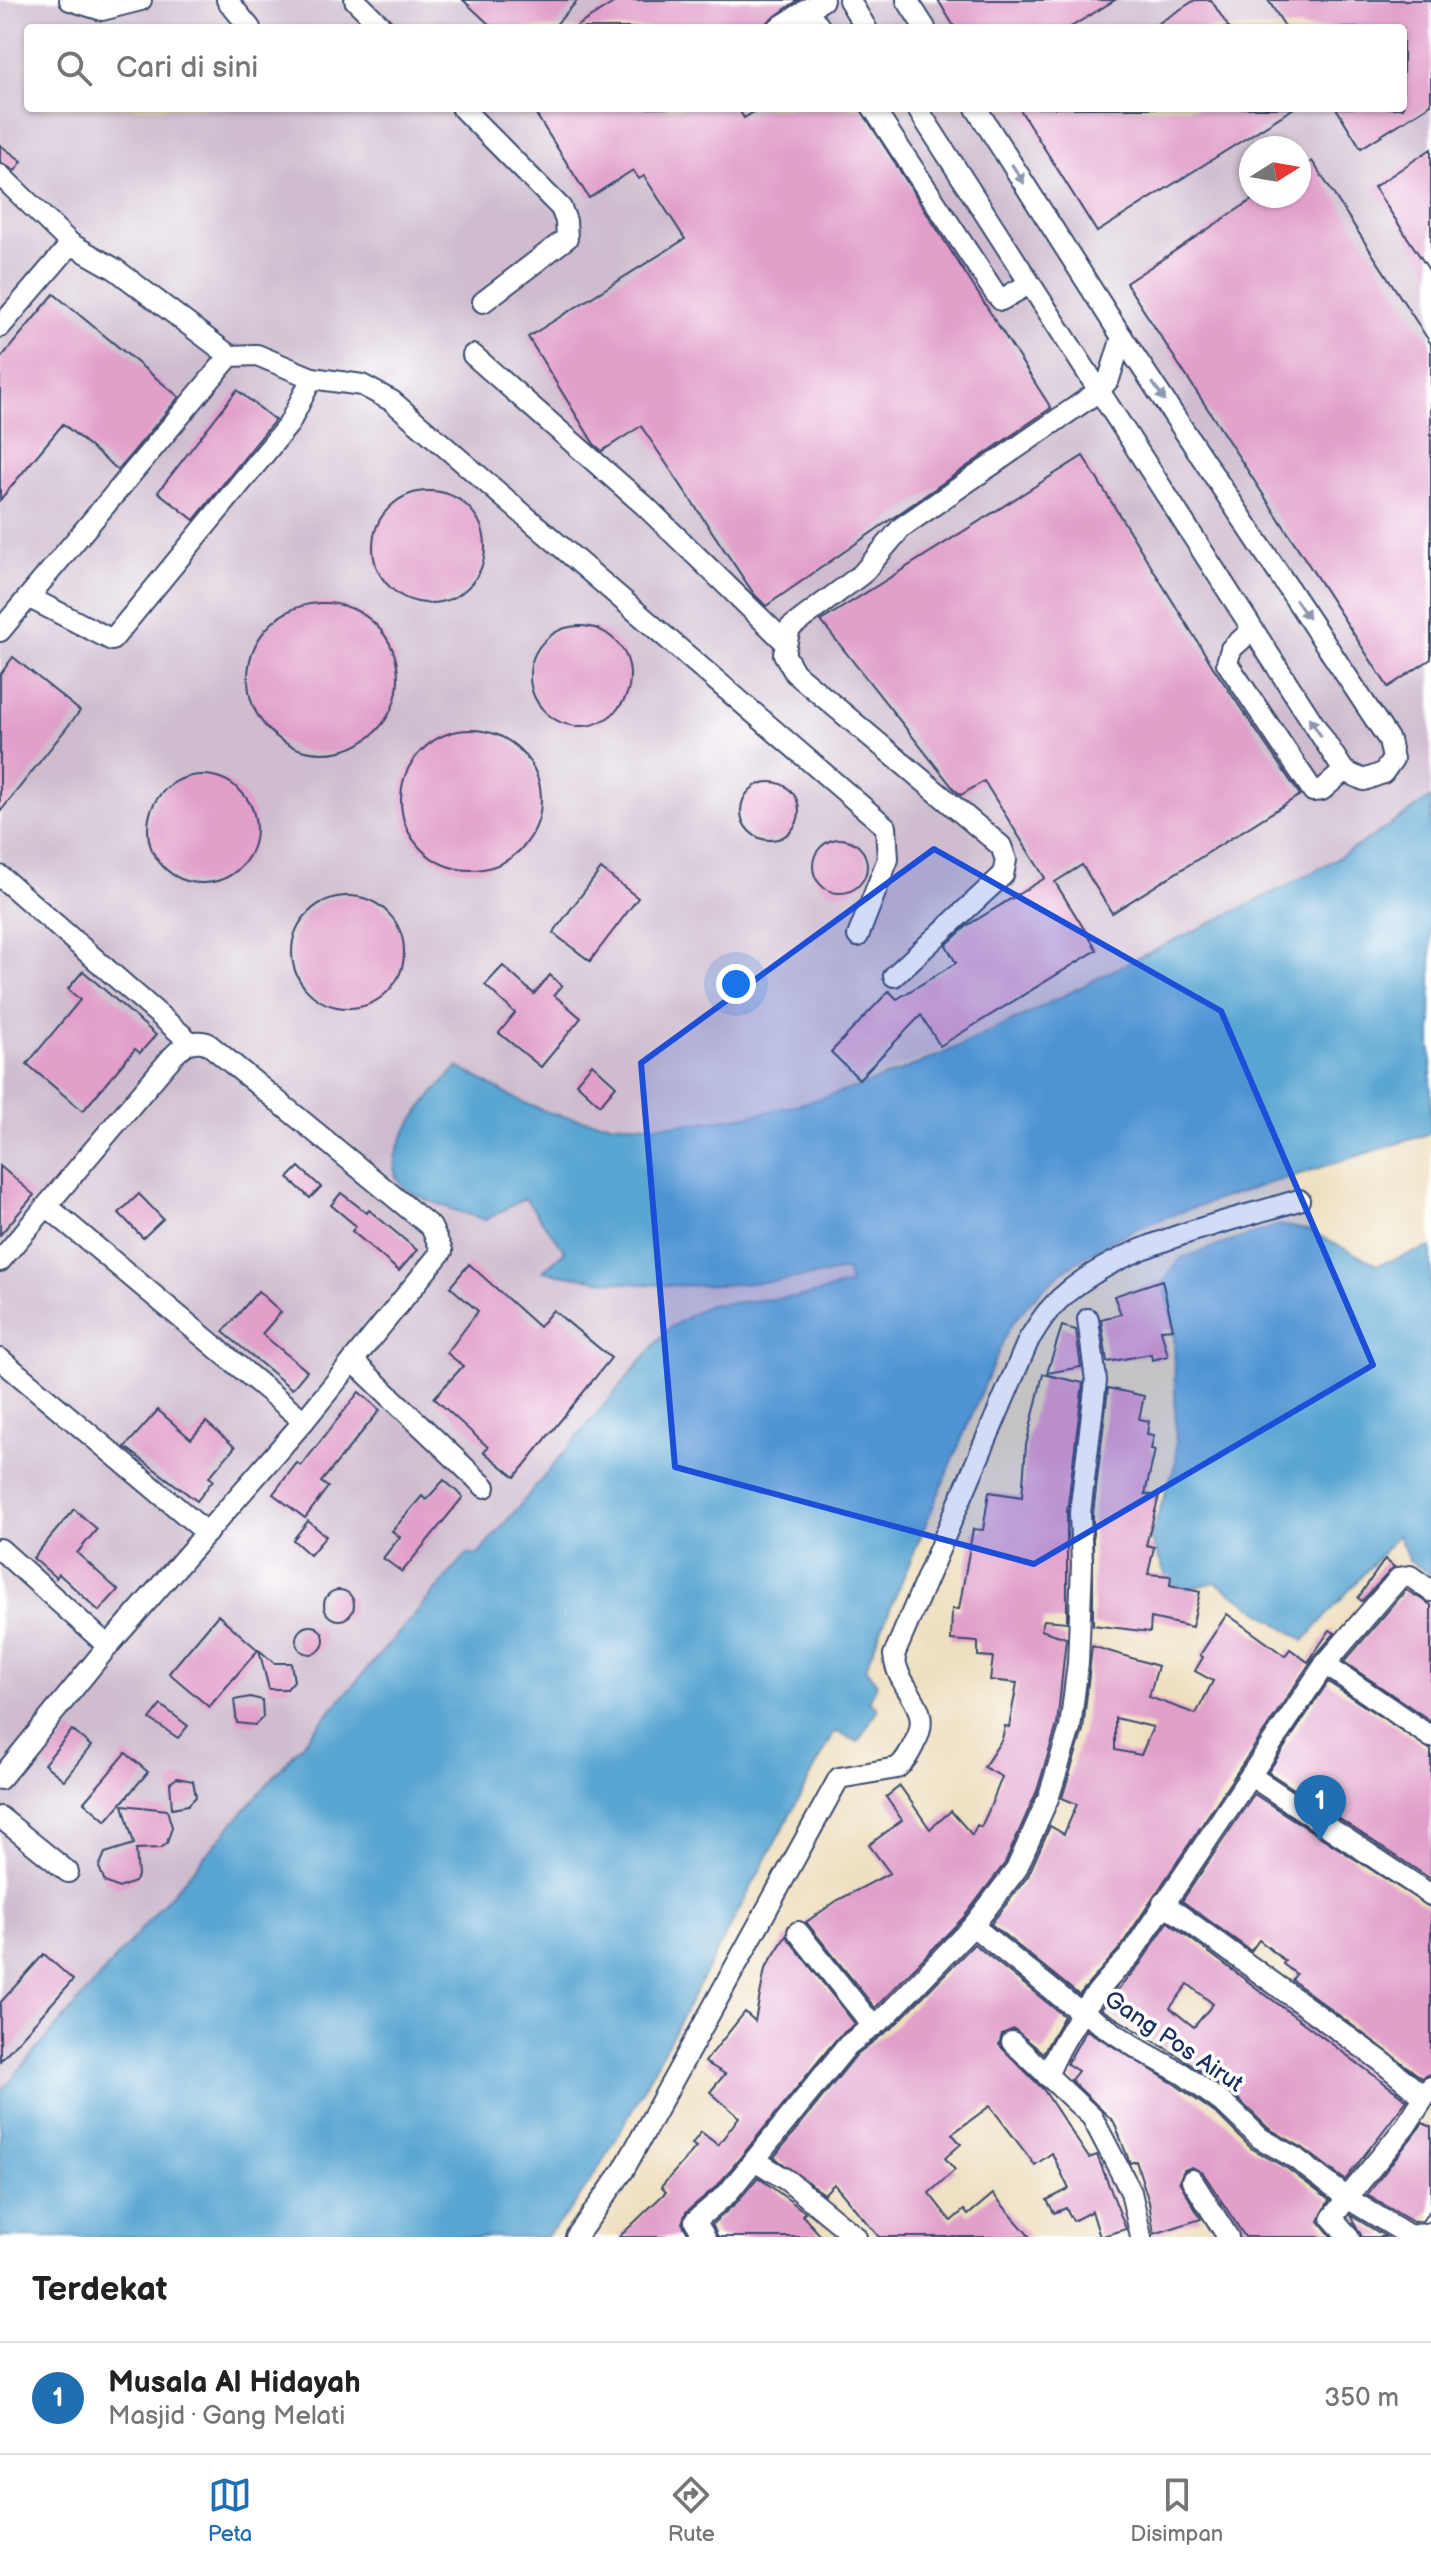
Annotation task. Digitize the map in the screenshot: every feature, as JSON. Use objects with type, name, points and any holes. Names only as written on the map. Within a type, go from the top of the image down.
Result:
[{"type":"street","points":[[70,0],[102,10],[141,0]]},
{"type":"street","points":[[227,0],[247,24]]},
{"type":"street","points":[[355,0],[379,24]]},
{"type":"street","points":[[849,0],[864,24]]},
{"type":"street","points":[[907,0],[922,24]]},
{"type":"street","points":[[784,24],[815,5]]},
{"type":"street","points":[[466,112],[561,208],[566,221],[567,238],[483,302]]},
{"type":"street","points":[[876,112],[1001,300],[1029,284]]},
{"type":"street","points":[[920,112],[1344,771],[1364,780],[1383,773],[1393,759],[1389,740],[1122,337],[979,112]]},
{"type":"street","points":[[0,175],[71,244],[115,269],[230,356],[257,355],[312,378],[362,385],[392,401],[886,827],[888,859],[858,936]]},
{"type":"street","points":[[935,203],[965,183]]},
{"type":"street","points":[[0,327],[71,244]]},
{"type":"street","points":[[894,976],[1003,875],[1006,860],[1001,846],[795,673],[784,654],[785,642],[790,628],[862,574],[902,527],[1099,391],[1109,379],[1122,337]]},
{"type":"street","points":[[473,355],[644,505],[785,642]]},
{"type":"street","points":[[0,631],[230,356]]},
{"type":"street","points":[[30,598],[112,640],[289,424],[312,378]]},
{"type":"street","points":[[1252,630],[1231,649],[1227,663],[1313,791],[1322,790],[1344,771]]},
{"type":"street","points":[[0,876],[189,1041],[207,1043],[431,1227],[440,1241],[438,1258],[304,1421],[108,1646],[0,1779]]},
{"type":"street","points":[[0,1261],[172,1057],[189,1041]]},
{"type":"street","points":[[576,2237],[623,2171],[839,1778],[897,1768],[922,1731],[923,1718],[896,1673],[894,1655],[1036,1329],[1051,1308],[1077,1285],[1110,1266],[1151,1247],[1299,1200]]},
{"type":"street","points":[[48,1207],[304,1421]]},
{"type":"street","points":[[700,2230],[848,2045],[873,2026],[973,1926],[1016,1870],[1049,1796],[1070,1728],[1081,1622],[1080,1513],[1096,1381],[1088,1319]]},
{"type":"street","points":[[0,1359],[207,1533]]},
{"type":"street","points":[[353,1361],[485,1487]]},
{"type":"street","points":[[0,1549],[108,1646]]},
{"type":"street","points":[[1047,2076],[1058,2047],[1085,2012],[1099,1986],[1129,1957],[1325,1664],[1399,1578],[1410,1576],[1431,1591]]},
{"type":"street","points":[[1325,1664],[1431,1737]]},
{"type":"street","points":[[1251,1776],[1431,1895]]},
{"type":"street","points":[[0,1817],[68,1872]]},
{"type":"street","points":[[1163,1903],[1428,2092],[1405,2127],[1332,2218],[1349,2237]]},
{"type":"street","name":"Gang Pos Airut","points":[[973,1926],[1036,1978],[1140,2050],[1183,2074],[1260,2138],[1295,2158],[1347,2198],[1410,2236],[1431,2233]]},
{"type":"street","points":[[798,1932],[873,2026]]},
{"type":"street","points":[[1012,2042],[1092,2117],[1131,2192],[1141,2237]]},
{"type":"street","points":[[755,2160],[788,2181],[856,2237]]},
{"type":"street","points":[[1192,2180],[1228,2237]]},
{"type":"highlighted area","points":[[934,849],[1221,1011],[1373,1365],[1034,1564],[675,1467],[641,1063]]},
{"type":"shaded area","points":[[0,0],[1431,0],[1431,798],[1334,860],[1102,976],[970,1040],[825,1097],[769,1113],[717,1122],[628,1123],[566,1117],[525,1103],[437,1088],[394,1153],[525,1197],[566,1251],[544,1270],[794,1280],[846,1270],[851,1284],[805,1296],[773,1298],[477,1555],[467,1554],[0,2092]]},
{"type":"water","points":[[1431,798],[1431,1133],[1150,1224],[1086,1256],[1030,1302],[1007,1332],[865,1668],[877,1684],[869,1702],[878,1708],[858,1742],[835,1731],[619,2134],[585,2188],[556,2226],[545,2237],[0,2237],[0,2092],[467,1554],[478,1555],[669,1328],[708,1305],[805,1296],[850,1284],[846,1270],[769,1281],[694,1286],[620,1282],[543,1271],[565,1251],[525,1198],[486,1220],[416,1195],[400,1183],[395,1170],[402,1139],[424,1105],[458,1067],[525,1103],[567,1117],[642,1125],[716,1121],[789,1107],[861,1085],[1001,1027],[1310,874]]},
{"type":"water","points":[[1279,1225],[1308,1230],[1377,1265],[1431,1247],[1431,1575],[1409,1560],[1398,1535],[1304,1641],[1215,1582],[1173,1593],[1150,1538],[1176,1461],[1174,1333],[1164,1281],[1181,1258]]},
{"type":"building","points":[[463,0],[578,0],[557,24],[489,24]]},
{"type":"building","points":[[618,0],[798,0],[765,24],[580,24]]},
{"type":"building","points":[[938,0],[1115,0],[1076,24],[953,24]]},
{"type":"building","points":[[1195,0],[1211,0],[1226,24],[1157,24]]},
{"type":"building","points":[[1268,0],[1431,0],[1431,104],[1361,148],[1338,112],[1407,112],[1407,24],[1283,24]]},
{"type":"building","points":[[535,112],[740,112],[744,118],[754,112],[863,112],[1051,408],[766,606],[754,594],[641,426],[602,451],[594,444],[528,337],[685,239],[644,176],[639,179],[633,170],[589,198]]},
{"type":"building","points":[[1022,112],[1288,112],[1250,136],[1239,136],[1239,143],[1097,232]]},
{"type":"building","points":[[0,145],[22,161],[15,171],[0,162]]},
{"type":"building","points":[[1431,149],[1431,273],[1374,187]]},
{"type":"building","points":[[1311,162],[1431,344],[1431,659],[1388,687],[1126,283],[1240,208],[1311,208]]},
{"type":"building","points":[[54,294],[179,397],[118,470],[63,424],[0,500],[0,359]]},
{"type":"building","points":[[237,390],[275,420],[194,520],[158,492]]},
{"type":"building","points":[[1083,456],[1215,670],[1300,795],[1112,913],[1082,865],[1055,882],[1097,950],[940,1046],[921,1015],[859,1079],[831,1052],[889,991],[897,999],[956,963],[946,945],[968,925],[1045,878],[984,781],[961,795],[954,789],[821,621]]},
{"type":"building","points":[[429,491],[450,495],[469,507],[481,526],[485,547],[481,568],[469,587],[450,599],[429,603],[408,599],[389,587],[377,568],[373,547],[377,526],[389,507],[408,495]]},
{"type":"building","points":[[323,603],[352,609],[376,625],[392,649],[398,678],[392,707],[376,731],[352,747],[323,753],[294,747],[270,731],[254,707],[248,678],[254,649],[270,625],[294,609]]},
{"type":"building","points":[[580,626],[599,629],[616,640],[627,657],[630,676],[627,695],[616,712],[599,723],[580,726],[561,723],[544,712],[533,695],[530,676],[533,657],[544,640],[561,629]]},
{"type":"building","points":[[13,657],[80,711],[0,812],[0,675]]},
{"type":"building","points":[[471,730],[498,735],[521,750],[536,773],[541,800],[536,827],[521,850],[498,865],[471,870],[444,865],[421,850],[406,827],[401,800],[406,773],[421,750],[444,735]]},
{"type":"building","points":[[202,775],[223,779],[240,791],[252,808],[256,829],[252,850],[240,867],[223,879],[202,883],[181,879],[164,867],[152,850],[148,829],[152,808],[164,791],[181,779]]},
{"type":"building","points":[[770,782],[791,790],[799,811],[791,832],[770,840],[749,832],[741,811],[749,790]]},
{"type":"building","points":[[840,839],[859,847],[867,866],[859,885],[840,893],[821,885],[813,866],[821,847]]},
{"type":"building","points":[[601,869],[638,898],[590,961],[553,933]]},
{"type":"building","points":[[348,896],[370,900],[388,912],[400,930],[404,952],[400,974],[388,992],[370,1004],[348,1008],[326,1004],[308,992],[296,974],[292,952],[296,930],[308,912],[326,900]]},
{"type":"building","points":[[503,966],[534,994],[550,975],[562,986],[554,995],[581,1018],[541,1067],[499,1033],[515,1013],[485,985]]},
{"type":"building","points":[[83,971],[156,1035],[140,1053],[135,1049],[83,1111],[27,1064],[80,1000],[68,989]]},
{"type":"building","points":[[592,1064],[616,1086],[600,1105],[576,1083]]},
{"type":"building","points":[[0,1166],[34,1195],[0,1235]]},
{"type":"building","points":[[299,1167],[321,1187],[310,1198],[288,1178]]},
{"type":"building","points":[[341,1193],[367,1213],[369,1210],[417,1250],[399,1271],[352,1231],[356,1226],[331,1205]]},
{"type":"building","points":[[139,1194],[163,1219],[143,1238],[119,1213]]},
{"type":"building","points":[[469,1264],[539,1327],[553,1310],[611,1358],[515,1477],[484,1452],[488,1447],[434,1398],[463,1366],[447,1353],[478,1311],[450,1287]]},
{"type":"building","points":[[1162,1280],[1173,1329],[1161,1330],[1168,1356],[1152,1360],[1151,1354],[1107,1362],[1101,1319],[1121,1314],[1114,1296]]},
{"type":"building","points":[[258,1291],[281,1312],[262,1334],[307,1371],[292,1389],[223,1332]]},
{"type":"building","points":[[1062,1326],[1076,1330],[1081,1367],[1047,1373]]},
{"type":"building","points":[[1043,1374],[1083,1383],[1067,1512],[1067,1622],[1044,1620],[1041,1630],[1066,1638],[1057,1725],[1037,1791],[1005,1863],[963,1918],[875,2008],[806,1922],[838,1900],[890,1873],[869,1845],[902,1820],[886,1797],[900,1786],[930,1829],[951,1811],[972,1835],[977,1825],[981,1827],[988,1812],[1002,1777],[984,1767],[1002,1739],[1005,1726],[1009,1727],[1017,1683],[990,1680],[993,1657],[978,1656],[978,1642],[951,1640],[952,1609],[959,1609],[973,1529],[983,1530],[989,1492],[1022,1497],[1026,1445]]},
{"type":"building","points":[[1108,1388],[1144,1396],[1139,1419],[1149,1421],[1147,1434],[1154,1435],[1151,1449],[1155,1450],[1145,1494],[1159,1496],[1146,1545],[1154,1547],[1148,1574],[1171,1576],[1170,1585],[1200,1592],[1192,1627],[1151,1618],[1150,1632],[1093,1625],[1093,1514]]},
{"type":"building","points":[[359,1392],[380,1410],[321,1482],[328,1487],[305,1518],[273,1494],[297,1463],[301,1466]]},
{"type":"building","points":[[158,1410],[191,1439],[206,1422],[235,1447],[209,1477],[213,1480],[197,1501],[125,1447]]},
{"type":"building","points":[[444,1480],[463,1497],[402,1572],[383,1558],[400,1537],[392,1531],[422,1496],[426,1500]]},
{"type":"building","points":[[74,1509],[97,1529],[77,1553],[118,1590],[99,1611],[59,1574],[56,1578],[33,1558]]},
{"type":"building","points":[[308,1521],[326,1536],[310,1555],[293,1540]]},
{"type":"building","points":[[1385,1559],[1394,1567],[1362,1601],[1358,1598]]},
{"type":"building","points":[[339,1590],[350,1594],[354,1605],[350,1616],[339,1620],[328,1616],[324,1605],[328,1594]]},
{"type":"building","points":[[1406,1590],[1431,1605],[1431,1721],[1344,1662]]},
{"type":"building","points":[[1227,1614],[1285,1656],[1290,1649],[1308,1662],[1330,1630],[1335,1633],[1314,1657],[1119,1949],[1079,1995],[991,1924],[1028,1876],[1050,1826],[1064,1834],[1077,1804],[1062,1798],[1083,1730],[1092,1646],[1158,1666],[1149,1697],[1196,1714],[1213,1681],[1195,1671],[1203,1657],[1200,1655]],"holes":[[[1115,1718],[1153,1727],[1141,1755],[1115,1750]]]},
{"type":"building","points":[[218,1615],[258,1650],[209,1707],[169,1673]]},
{"type":"building","points":[[310,1626],[320,1630],[324,1640],[320,1650],[310,1654],[300,1650],[296,1640],[300,1630]]},
{"type":"building","points":[[259,1650],[274,1663],[291,1663],[294,1681],[287,1689],[269,1689]]},
{"type":"building","points":[[1328,1682],[1431,1750],[1431,1879],[1268,1772]]},
{"type":"building","points":[[250,1697],[262,1700],[263,1717],[255,1725],[237,1723],[234,1700]]},
{"type":"building","points":[[161,1705],[188,1726],[178,1738],[150,1719]]},
{"type":"building","points":[[72,1730],[91,1746],[64,1780],[44,1764]]},
{"type":"building","points":[[126,1753],[148,1772],[106,1821],[84,1802]]},
{"type":"building","points":[[177,1778],[193,1781],[196,1797],[188,1805],[172,1808],[170,1783]]},
{"type":"building","points":[[1254,1794],[1431,1908],[1431,2074],[1422,2078],[1292,1980],[1296,1974],[1259,1940],[1251,1951],[1182,1901]]},
{"type":"building","points":[[123,1805],[167,1810],[172,1827],[167,1843],[161,1848],[136,1849],[138,1876],[134,1882],[119,1888],[105,1882],[99,1867],[105,1853],[134,1844]]},
{"type":"building","points":[[1168,1922],[1407,2100],[1345,2180],[1303,2148],[1268,2128],[1235,2096],[1190,2063],[1101,2009],[1140,1964]],"holes":[[[1188,1984],[1213,2004],[1194,2027],[1170,2008]]]},
{"type":"building","points":[[786,1936],[855,2024],[838,2037],[718,2185],[686,2212],[682,2223],[690,2237],[619,2237],[666,2192],[661,2187],[696,2147],[692,2144],[701,2132],[718,2145],[739,2117],[710,2092],[725,2074],[705,2062],[745,2012],[755,2021],[765,1969]]},
{"type":"building","points":[[974,1944],[1064,2016],[1043,2053],[1014,2029],[1002,2034],[999,2045],[1043,2089],[1089,2158],[1097,2155],[1126,2229],[1100,2237],[1092,2211],[1073,2221],[1066,2208],[1054,2213],[1047,2200],[1069,2189],[1052,2153],[1035,2165],[990,2106],[952,2134],[961,2144],[945,2158],[955,2170],[929,2193],[951,2221],[964,2210],[968,2215],[993,2194],[1030,2237],[879,2237],[834,2184],[824,2194],[774,2157],[857,2054],[894,2026]]},
{"type":"building","points":[[44,1954],[73,1980],[0,2061],[0,2003]]},
{"type":"building","points":[[1086,2030],[1176,2085],[1219,2116],[1251,2148],[1288,2169],[1329,2200],[1319,2221],[1332,2237],[1245,2237],[1203,2173],[1192,2167],[1184,2170],[1179,2181],[1201,2219],[1154,2234],[1149,2202],[1136,2161],[1130,2163],[1114,2122],[1071,2080],[1078,2071],[1067,2064]]},
{"type":"building","points":[[1423,2123],[1431,2127],[1431,2209],[1422,2221],[1413,2222],[1367,2195]]},
{"type":"building","points":[[758,2177],[805,2212],[802,2215],[822,2237],[718,2237],[712,2224],[737,2202]]},
{"type":"building","points":[[1350,2215],[1386,2237],[1362,2237]]},
{"type":"place","name":"Musala Al Hidayah","points":[[1320,1841]]}]
